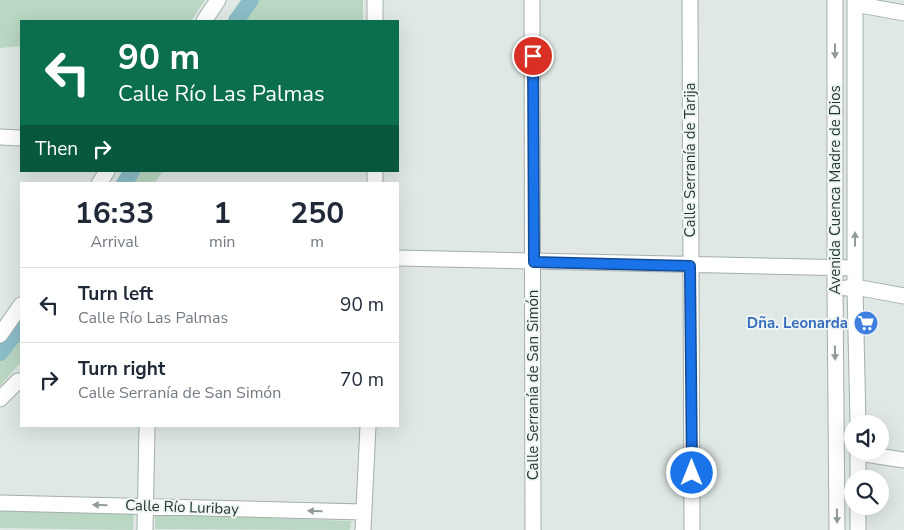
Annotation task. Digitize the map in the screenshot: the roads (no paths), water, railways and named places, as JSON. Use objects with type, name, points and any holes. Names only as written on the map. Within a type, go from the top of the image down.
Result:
[{"type":"street","points":[[205,20],[218,0]]},
{"type":"street","points":[[375,0],[375,20]]},
{"type":"street","name":"Calle Serranía de San Simón","points":[[532,0],[534,262],[533,530]]},
{"type":"street","name":"Calle Serranía de Tarija","points":[[690,0],[692,530]]},
{"type":"street","name":"Avenida Cuenca Madre de Dios","points":[[835,0],[837,530]]},
{"type":"street","points":[[854,2],[904,13]]},
{"type":"street","name":"Avenida Cuenca Madre de Dios","points":[[854,2],[855,287],[858,415]]},
{"type":"street","points":[[0,137],[20,138]]},
{"type":"street","points":[[399,258],[690,266],[855,268]]},
{"type":"street","points":[[835,288],[855,287],[904,296]]},
{"type":"street","points":[[0,335],[20,306]]},
{"type":"street","points":[[0,399],[20,381]]},
{"type":"street","points":[[145,530],[147,427]]},
{"type":"street","points":[[363,530],[368,427]]},
{"type":"street","points":[[889,457],[904,460]]},
{"type":"street","name":"Calle Río Luribay","points":[[0,503],[363,512]]},
{"type":"street","points":[[858,515],[858,530]]},
{"type":"waterway","points":[[237,20],[251,0]]},
{"type":"waterway","points":[[125,182],[131,172]]},
{"type":"waterway","points":[[0,353],[20,327]]},
{"type":"place","name":"Dña. Leonarda","points":[[866,323]]}]
